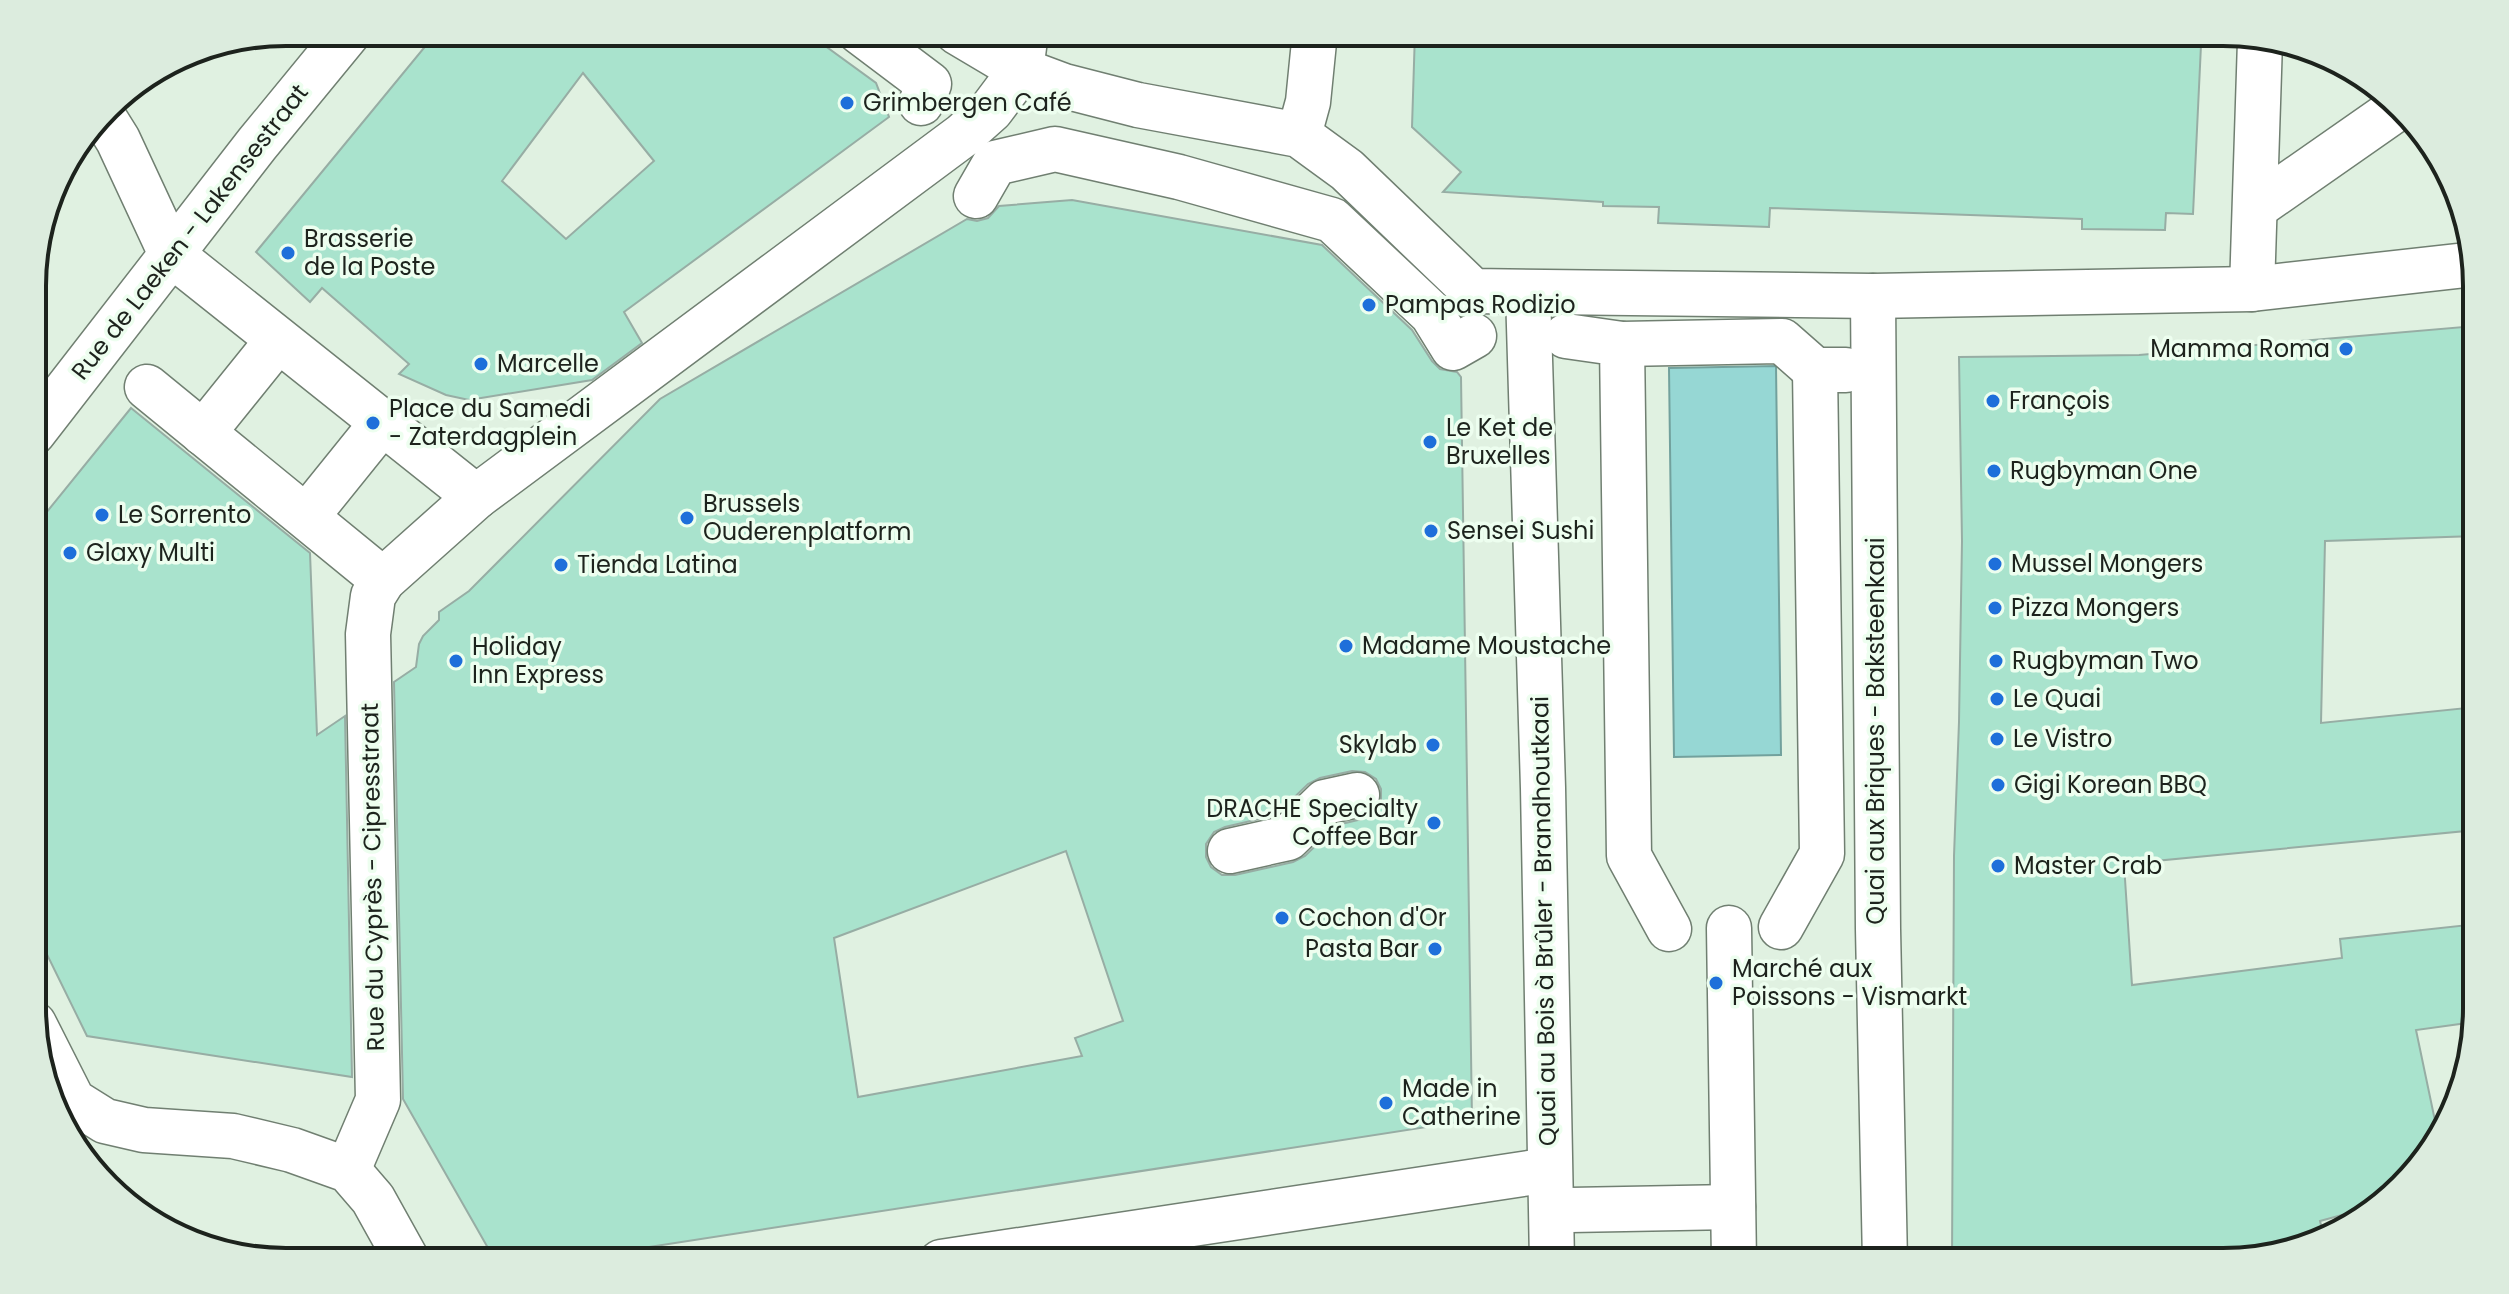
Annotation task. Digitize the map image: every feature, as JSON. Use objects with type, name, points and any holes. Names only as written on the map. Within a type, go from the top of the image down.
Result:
[{"type":"street","points":[[1299,135],[1308,102],[1314,46]]},
{"type":"street","name":"Rue de Laeken - Lakensestraat","points":[[47,415],[257,144],[337,47]]},
{"type":"street","points":[[879,47],[929,84],[920,115]]},
{"type":"street","points":[[2252,289],[2256,207],[2245,99],[2258,49]]},
{"type":"street","points":[[147,387],[383,580],[476,497],[963,135],[991,110],[1024,51],[1064,86],[1138,105],[1299,135],[1347,170],[1473,291],[1873,296],[2252,289],[2462,265]]},
{"type":"street","points":[[2256,207],[2390,113]]},
{"type":"street","points":[[109,125],[171,254],[476,497]]},
{"type":"street","points":[[983,169],[1055,149],[1179,177],[1332,220],[1432,314],[1453,348],[1474,336]]},
{"type":"street","name":"Quai au Bois à Brûler - Brandhoutkaai","points":[[1528,293],[1543,804],[1552,1247]]},
{"type":"street","name":"Quai aux Briques - Baksteenkaai","points":[[1873,296],[1878,945],[1885,1247]]},
{"type":"street","points":[[1566,336],[1622,344],[1782,341],[1836,370],[1822,854],[1781,936],[1729,928],[1669,938],[1629,856],[1622,344]]},
{"type":"street","points":[[203,433],[278,340]]},
{"type":"street","points":[[307,516],[382,423]]},
{"type":"street","name":"Rue du Cyprès - Cipresstraat","points":[[348,1170],[378,1100],[368,634],[373,596],[383,580]]},
{"type":"street","points":[[1230,851],[1288,838],[1325,802],[1357,795]]},
{"type":"street","points":[[1729,928],[1734,1247]]},
{"type":"street","points":[[52,1059],[73,1101],[105,1121],[144,1130],[233,1136],[292,1150],[348,1170],[373,1199],[400,1248]]},
{"type":"street","points":[[1036,1248],[1549,1170]]},
{"type":"street","points":[[1570,1210],[1733,1207]]},
{"type":"water","points":[[1776,366],[1781,755],[1674,757],[1669,368]]},
{"type":"building","points":[[1415,46],[2201,46],[2193,214],[2166,213],[2165,230],[2082,229],[2082,219],[1770,208],[1769,227],[1658,223],[1659,207],[1603,206],[1603,202],[1443,192],[1461,172],[1412,127]]},
{"type":"building","points":[[425,47],[826,47],[876,83],[889,117],[624,312],[642,343],[592,380],[469,400],[446,395],[399,374],[409,364],[322,288],[310,302],[256,252]],"holes":[[[583,73],[654,161],[566,239],[502,181]]]},
{"type":"building","points":[[1072,200],[1322,245],[1412,330],[1440,369],[1457,372],[1461,377],[1472,1120],[644,1248],[488,1248],[403,1099],[394,682],[416,667],[419,644],[439,620],[439,612],[469,591],[660,399],[967,219],[977,221],[988,218],[999,206]],"holes":[[[1352,771],[1365,772],[1376,779],[1381,789],[1381,802],[1373,814],[1337,825],[1305,856],[1293,862],[1235,875],[1222,875],[1211,867],[1206,857],[1206,844],[1214,832],[1276,815],[1308,784],[1320,778]],[[1066,851],[1123,1021],[1075,1038],[1082,1056],[858,1097],[834,938]]]},
{"type":"building","points":[[2463,327],[2463,536],[2325,541],[2321,723],[2463,708],[2463,831],[2124,864],[2132,985],[2342,958],[2340,939],[2463,926],[2462,1024],[2416,1030],[2435,1119],[2403,1166],[2381,1188],[2343,1215],[2320,1221],[2321,1226],[2269,1243],[2238,1247],[1952,1247],[1954,856],[1962,541],[1959,357],[2139,355]]},
{"type":"building","points":[[131,408],[310,553],[317,735],[345,716],[352,1077],[87,1036],[46,953],[47,512]]},
{"type":"place","name":"Grimbergen Café","points":[[847,103]]},
{"type":"place","name":"Brasserie de la Poste","points":[[288,253]]},
{"type":"place","name":"Pampas Rodizio","points":[[1369,305]]},
{"type":"place","name":"Mamma Roma","points":[[2346,349]]},
{"type":"place","name":"Marcelle","points":[[481,364]]},
{"type":"place","name":"François","points":[[1993,401]]},
{"type":"place","name":"Place du Samedi - Zaterdagplein","points":[[373,423]]},
{"type":"place","name":"Le Ket de Bruxelles","points":[[1430,442]]},
{"type":"place","name":"Rugbyman One","points":[[1994,471]]},
{"type":"place","name":"Le Sorrento","points":[[102,515]]},
{"type":"place","name":"Brussels Ouderenplatform","points":[[687,518]]},
{"type":"place","name":"Sensei Sushi","points":[[1431,531]]},
{"type":"place","name":"Glaxy Multi","points":[[70,553]]},
{"type":"place","name":"Mussel Mongers","points":[[1995,564]]},
{"type":"place","name":"Tienda Latina","points":[[561,565]]},
{"type":"place","name":"Pizza Mongers","points":[[1995,608]]},
{"type":"place","name":"Madame Moustache","points":[[1346,646]]},
{"type":"place","name":"Holiday Inn Express","points":[[456,661]]},
{"type":"place","name":"Rugbyman Two","points":[[1996,661]]},
{"type":"place","name":"Le Quai","points":[[1997,699]]},
{"type":"place","name":"Le Vistro","points":[[1997,739]]},
{"type":"place","name":"Skylab","points":[[1433,745]]},
{"type":"place","name":"Gigi Korean BBQ","points":[[1998,785]]},
{"type":"place","name":"DRACHE Specialty Coffee Bar","points":[[1434,823]]},
{"type":"place","name":"Master Crab","points":[[1998,866]]},
{"type":"place","name":"Cochon d'Or","points":[[1282,918]]},
{"type":"place","name":"Pasta Bar","points":[[1435,949]]},
{"type":"place","name":"Marché aux Poissons - Vismarkt","points":[[1716,983]]},
{"type":"place","name":"Made in Catherine","points":[[1386,1103]]}]
